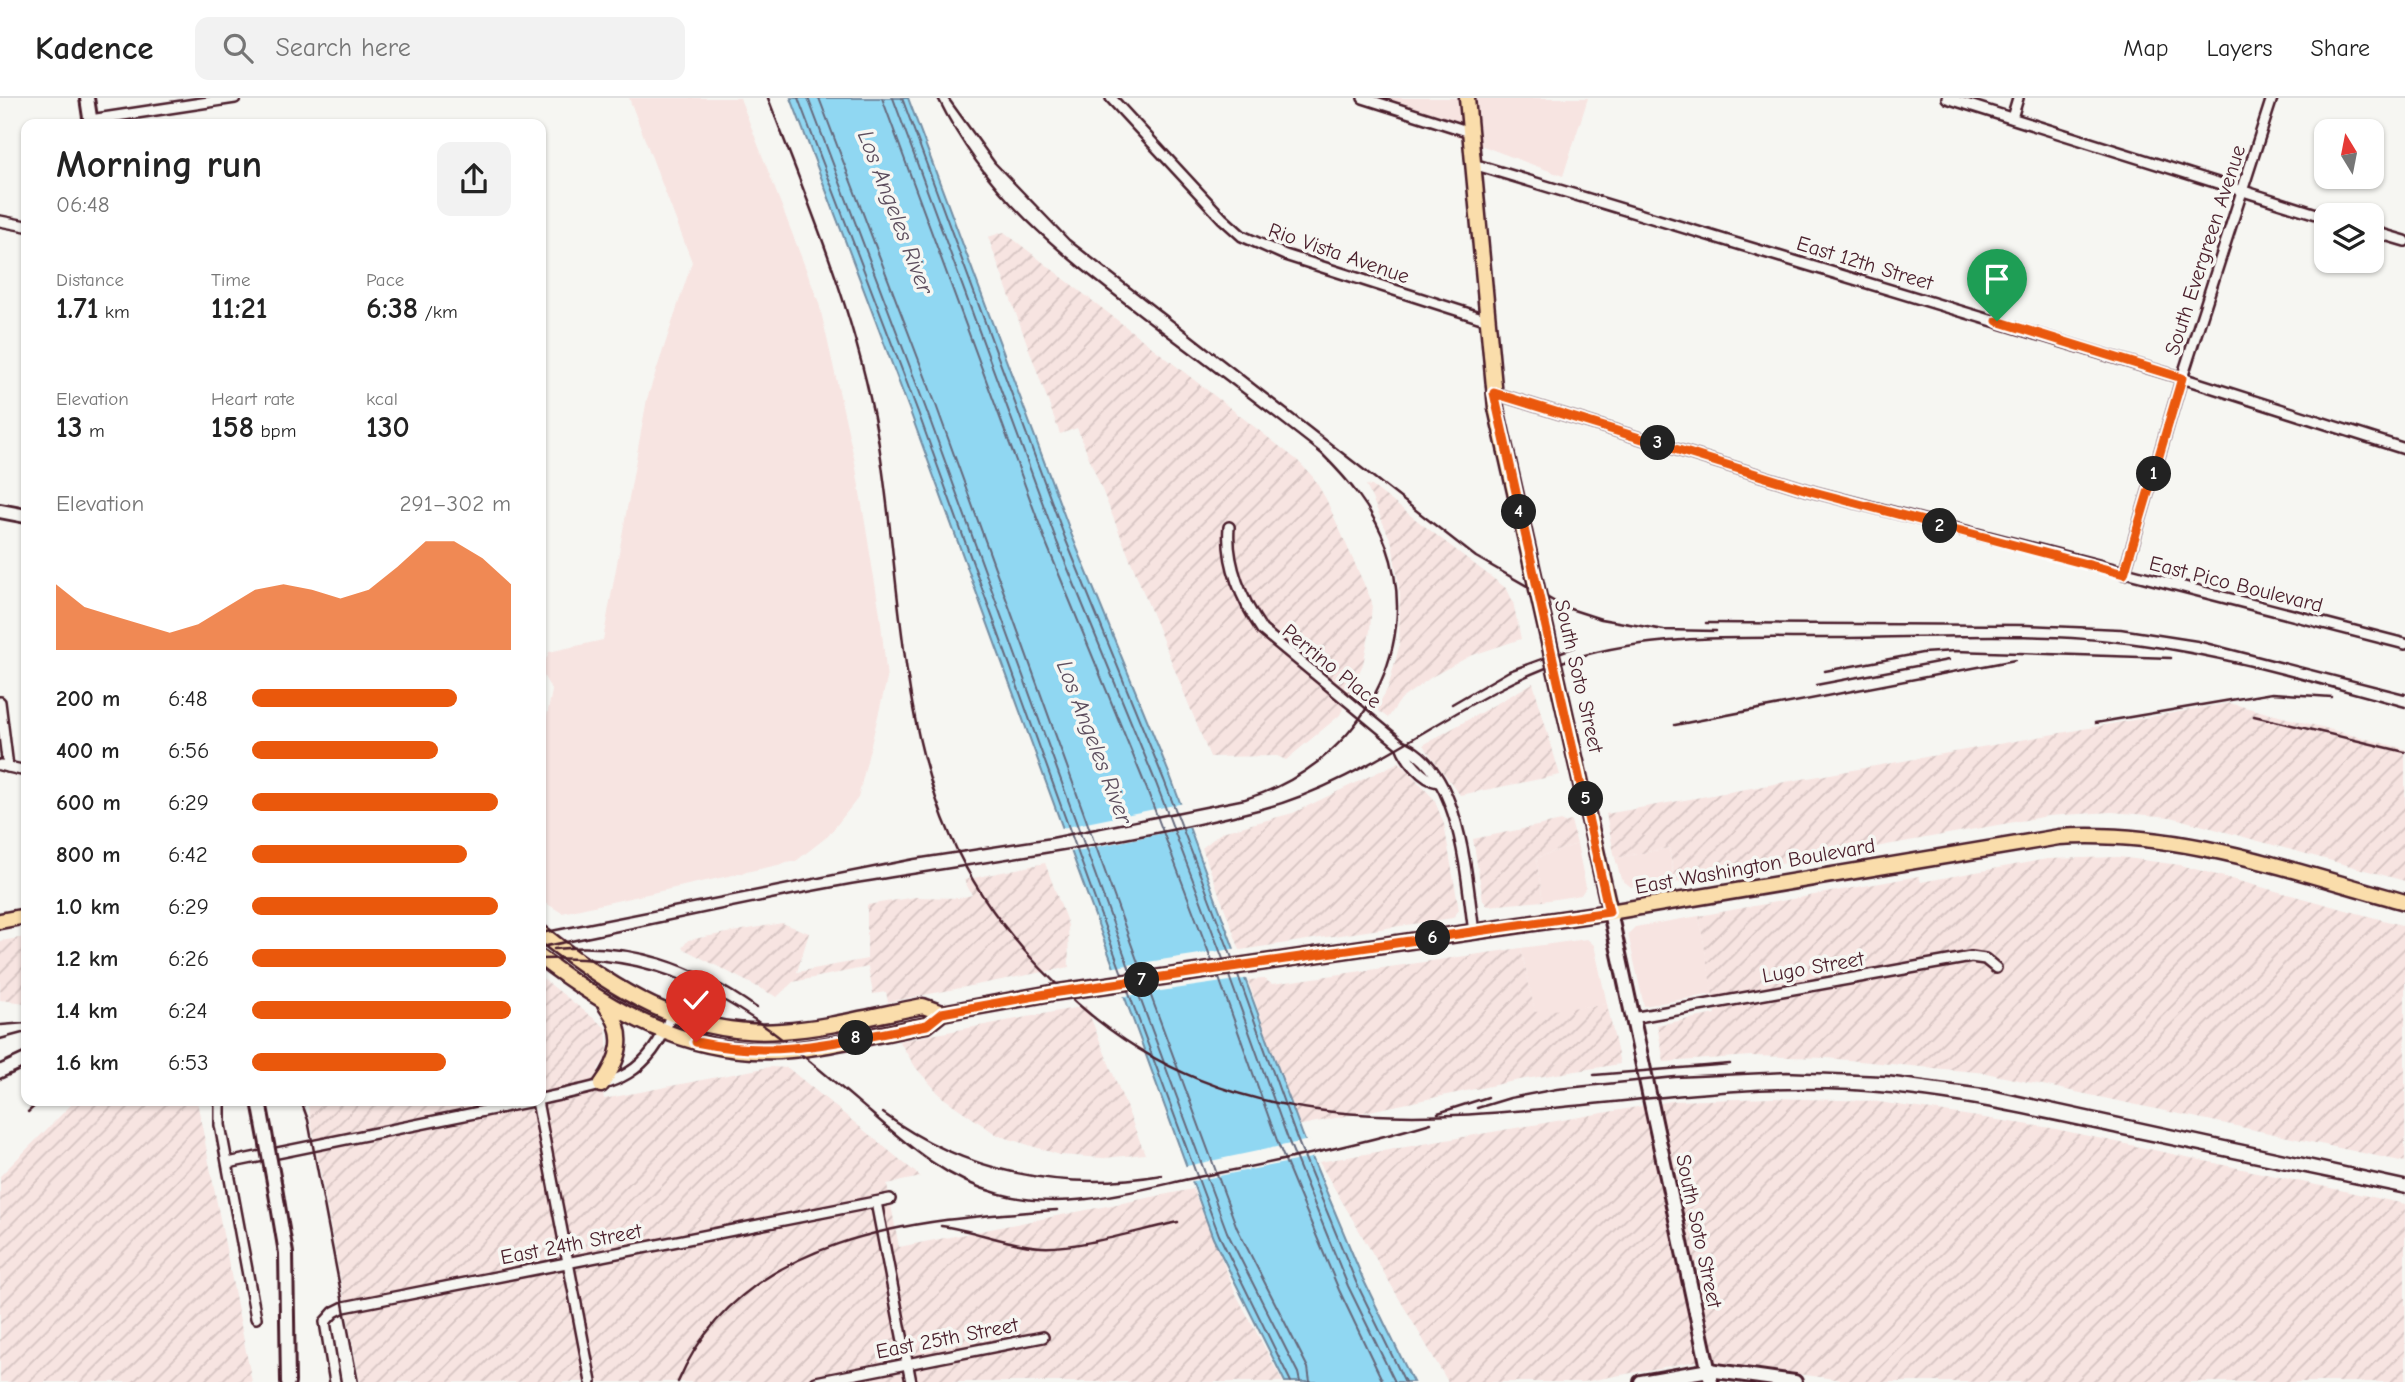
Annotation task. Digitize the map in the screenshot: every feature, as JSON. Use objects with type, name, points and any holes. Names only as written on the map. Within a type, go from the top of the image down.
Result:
[{"type":"main road","points":[[87,98],[90,119]]},
{"type":"main road","name":"South Soto Street","points":[[1467,98],[1494,393],[1710,1376]]},
{"type":"main road","points":[[0,511],[21,515]]},
{"type":"main road","name":"East Washington Boulevard","points":[[546,962],[605,1005],[665,1032],[713,1045],[777,1051],[927,1025],[942,1013],[1095,986],[1609,912],[2033,841],[2099,835],[2151,837],[2203,847],[2405,902]]},
{"type":"main road","points":[[0,921],[21,917]]},
{"type":"main road","name":"East Washington Boulevard","points":[[546,937],[616,988],[671,1015],[718,1027],[778,1031],[923,1006],[942,1013]]},
{"type":"main road","points":[[601,1085],[617,1060],[621,1043],[617,1024],[605,1005]]},
{"type":"main road","points":[[261,1106],[286,1253],[288,1382]]},
{"type":"main road","points":[[1641,1382],[1710,1376],[1795,1382]]},
{"type":"street","points":[[108,119],[235,98]]},
{"type":"street","name":"Rio Vista Avenue","points":[[1111,98],[1222,218],[1242,236],[1285,255],[1488,320]]},
{"type":"street","points":[[1363,98],[1470,132]]},
{"type":"street","points":[[1947,98],[2314,213]]},
{"type":"street","points":[[2012,118],[2018,98]]},
{"type":"street","name":"South Evergreen Avenue","points":[[2124,574],[2182,378],[2272,98]]},
{"type":"street","name":"East 12th Street","points":[[1473,163],[2182,378],[2405,449]]},
{"type":"street","points":[[0,221],[21,225]]},
{"type":"street","points":[[2384,235],[2405,241]]},
{"type":"street","name":"East Pico Boulevard","points":[[1494,393],[1814,492],[2405,645]]},
{"type":"street","name":"Perrino Place","points":[[1229,527],[1228,554],[1246,603],[1262,630],[1401,745],[1405,756],[1430,781],[1438,782],[1456,822],[1474,932]]},
{"type":"street","points":[[0,702],[4,766]]},
{"type":"street","name":"Lugo Street","points":[[1632,1018],[1970,957],[1985,960],[1996,968]]},
{"type":"street","points":[[546,1098],[601,1085],[632,1072],[650,1058],[671,1015]]},
{"type":"street","points":[[220,1106],[220,1125],[256,1318]]},
{"type":"street","points":[[228,1163],[508,1106]]},
{"type":"street","points":[[538,1106],[591,1382]]},
{"type":"street","name":"East 24th Street","points":[[335,1382],[324,1326],[327,1317],[334,1311],[890,1199]]},
{"type":"street","points":[[876,1202],[911,1382]]},
{"type":"street","name":"East 25th Street","points":[[816,1382],[1043,1337]]},
{"type":"shaded area","points":[[629,98],[740,98],[819,303],[855,462],[880,614],[887,679],[858,798],[828,836],[796,861],[562,913],[546,903],[546,720],[552,691],[546,680],[546,659],[549,652],[603,640],[647,399],[692,262]]},
{"type":"shaded area","points":[[1355,98],[1588,98],[1563,176]]},
{"type":"shaded area","points":[[1004,232],[1297,460],[1313,477],[1326,499],[1372,602],[1370,631],[1363,664],[1340,715],[1286,760],[1277,756],[1210,757],[1077,428],[1060,434],[988,237]]},
{"type":"shaded area","points":[[1366,485],[1372,486],[1507,589],[1513,602],[1521,639],[1470,656],[1433,676],[1401,699],[1388,718],[1376,709],[1388,688],[1399,647],[1400,594],[1392,543]]},
{"type":"shaded area","points":[[1533,683],[1560,775],[1460,795],[1423,745]]},
{"type":"shaded area","points":[[2229,703],[2405,749],[2405,881],[2171,817],[2112,812],[2047,816],[1675,883],[1669,848],[1615,858],[1606,814]]},
{"type":"shaded area","points":[[1399,762],[1434,799],[1444,824],[1459,910],[1453,918],[1240,950],[1202,848],[1222,832],[1293,813]]},
{"type":"shaded area","points":[[1571,821],[1577,844],[1536,858],[1543,901],[1487,906],[1483,900],[1473,839]]},
{"type":"shaded area","points":[[1577,844],[1586,887],[1581,895],[1543,901],[1536,858]]},
{"type":"shaded area","points":[[1669,848],[1674,879],[1631,887],[1621,879],[1615,858]]},
{"type":"shaded area","points":[[2119,857],[2180,865],[2405,926],[2405,1162],[1986,1073],[1827,1058],[1751,1056],[1664,1062],[1657,1025],[1716,1014],[1699,916],[1919,876],[1921,882],[2047,859]]},
{"type":"shaded area","points":[[1045,863],[1068,925],[1069,967],[888,1002],[886,992],[873,994],[868,967],[793,982],[777,997],[682,948],[688,940],[782,923],[809,933],[797,972],[867,959],[867,905],[916,897],[959,898],[972,895],[964,880]]},
{"type":"shaded area","points":[[1699,916],[1713,994],[1644,1006],[1628,934],[1635,927]]},
{"type":"shaded area","points":[[21,938],[21,1002],[0,1000],[0,941]]},
{"type":"shaded area","points":[[1587,939],[1594,945],[1607,1004],[1535,1013],[1521,948]]},
{"type":"shaded area","points":[[1521,948],[1535,1012],[1607,1004],[1620,1064],[1519,1080],[1297,1126],[1248,980],[1264,979],[1272,984]]},
{"type":"shaded area","points":[[546,981],[606,1028],[608,1055],[598,1069],[604,1099],[769,1067],[788,1068],[921,1177],[887,1184],[899,1247],[1193,1189],[1236,1294],[1283,1382],[360,1382],[308,1106],[546,1106]]},
{"type":"shaded area","points":[[1086,1006],[1145,1154],[1104,1158],[1060,1155],[997,1135],[942,1097],[916,1068],[899,1041]]},
{"type":"shaded area","points":[[1773,1098],[1872,1101],[2051,1128],[2405,1204],[2405,1382],[1859,1382],[1696,1361],[1583,1382],[1448,1382],[1319,1162],[1672,1101]]},
{"type":"shaded area","points":[[70,1106],[198,1106],[252,1382],[0,1382],[0,1176]]},
{"type":"water","name":"Los Angeles River","points":[[791,98],[908,98],[1072,536],[1171,778],[1303,1136],[1363,1279],[1413,1382],[1285,1382],[1213,1238],[911,414]]},
{"type":"pier","points":[[1184,803],[1193,827],[1066,853],[1057,829]]},
{"type":"pier","points":[[1239,948],[1251,978],[1119,997],[1108,968]]},
{"type":"pier","points":[[1309,1140],[1316,1157],[1188,1182],[1182,1167]]},
{"type":"railway","points":[[768,98],[831,263],[868,390],[885,483],[910,691],[933,790],[951,837],[975,884],[1006,928],[1040,968],[1078,1004],[1164,1063],[1256,1098],[1351,1114],[1449,1115],[1751,1090],[1850,1090],[1884,1093],[2018,1113],[2405,1194]]},
{"type":"railway","points":[[546,932],[914,859],[1051,838],[1245,799],[1283,784],[1318,762],[1347,734],[1371,702],[1387,666],[1396,627],[1396,586],[1381,532],[1359,496],[1322,454],[1116,296],[1029,223],[1003,196],[980,166],[938,98]]},
{"type":"railway","points":[[948,98],[995,163],[1069,240],[1476,557],[1564,607],[1601,619],[1664,630],[1716,631]]},
{"type":"railway","points":[[1706,623],[2027,625],[2121,629],[2198,641],[2405,694]]},
{"type":"railway","points":[[546,946],[863,882],[1163,832],[1262,809],[1343,778],[1456,713],[1533,673],[1574,658],[1634,645],[1729,638],[2023,636],[2103,640],[2208,657],[2405,707]]},
{"type":"railway","points":[[1452,704],[1509,671],[1575,647]]},
{"type":"railway","points":[[1825,671],[1922,653],[1955,651],[2171,658]]},
{"type":"railway","points":[[1816,685],[1948,660]]},
{"type":"railway","points":[[1675,725],[2015,660]]},
{"type":"railway","points":[[2095,723],[2272,693],[2332,697]]},
{"type":"railway","points":[[2254,716],[2405,752]]},
{"type":"railway","points":[[554,949],[609,949],[661,959],[710,979],[757,1008]]},
{"type":"railway","points":[[546,959],[593,960],[640,967],[682,980],[722,999],[796,1050],[900,1138],[947,1172],[981,1188],[1025,1199],[1050,1201],[1099,1198],[1315,1153],[1431,1123]]},
{"type":"railway","points":[[1,1025],[21,1023]]},
{"type":"railway","points":[[0,1039],[21,1033]]},
{"type":"railway","points":[[0,1064],[21,1054]]},
{"type":"railway","points":[[1594,1075],[1730,1064]]},
{"type":"railway","points":[[0,1079],[21,1069]]},
{"type":"railway","points":[[1477,1108],[1510,1098],[1557,1089],[1675,1077],[1787,1072],[1888,1076],[1992,1090],[2405,1180]]},
{"type":"railway","points":[[1438,1113],[1488,1097]]},
{"type":"railway","points":[[28,1112],[35,1106]]},
{"type":"railway","points":[[303,1106],[308,1120],[358,1382]]},
{"type":"railway","points":[[883,1113],[914,1134],[947,1150],[1016,1173],[1088,1181],[1162,1175]]},
{"type":"railway","points":[[678,1382],[707,1332],[744,1294],[788,1265],[838,1244],[892,1229],[947,1220],[1057,1210]]},
{"type":"railway","points":[[941,1226],[1015,1243],[1056,1247],[1091,1242],[1178,1222]]},
{"type":"route","points":[[696,1042],[748,1050],[790,1050],[927,1025],[942,1013],[1052,993],[1609,912],[1494,393],[1814,492],[2124,574],[2182,378],[1997,321]]}]
